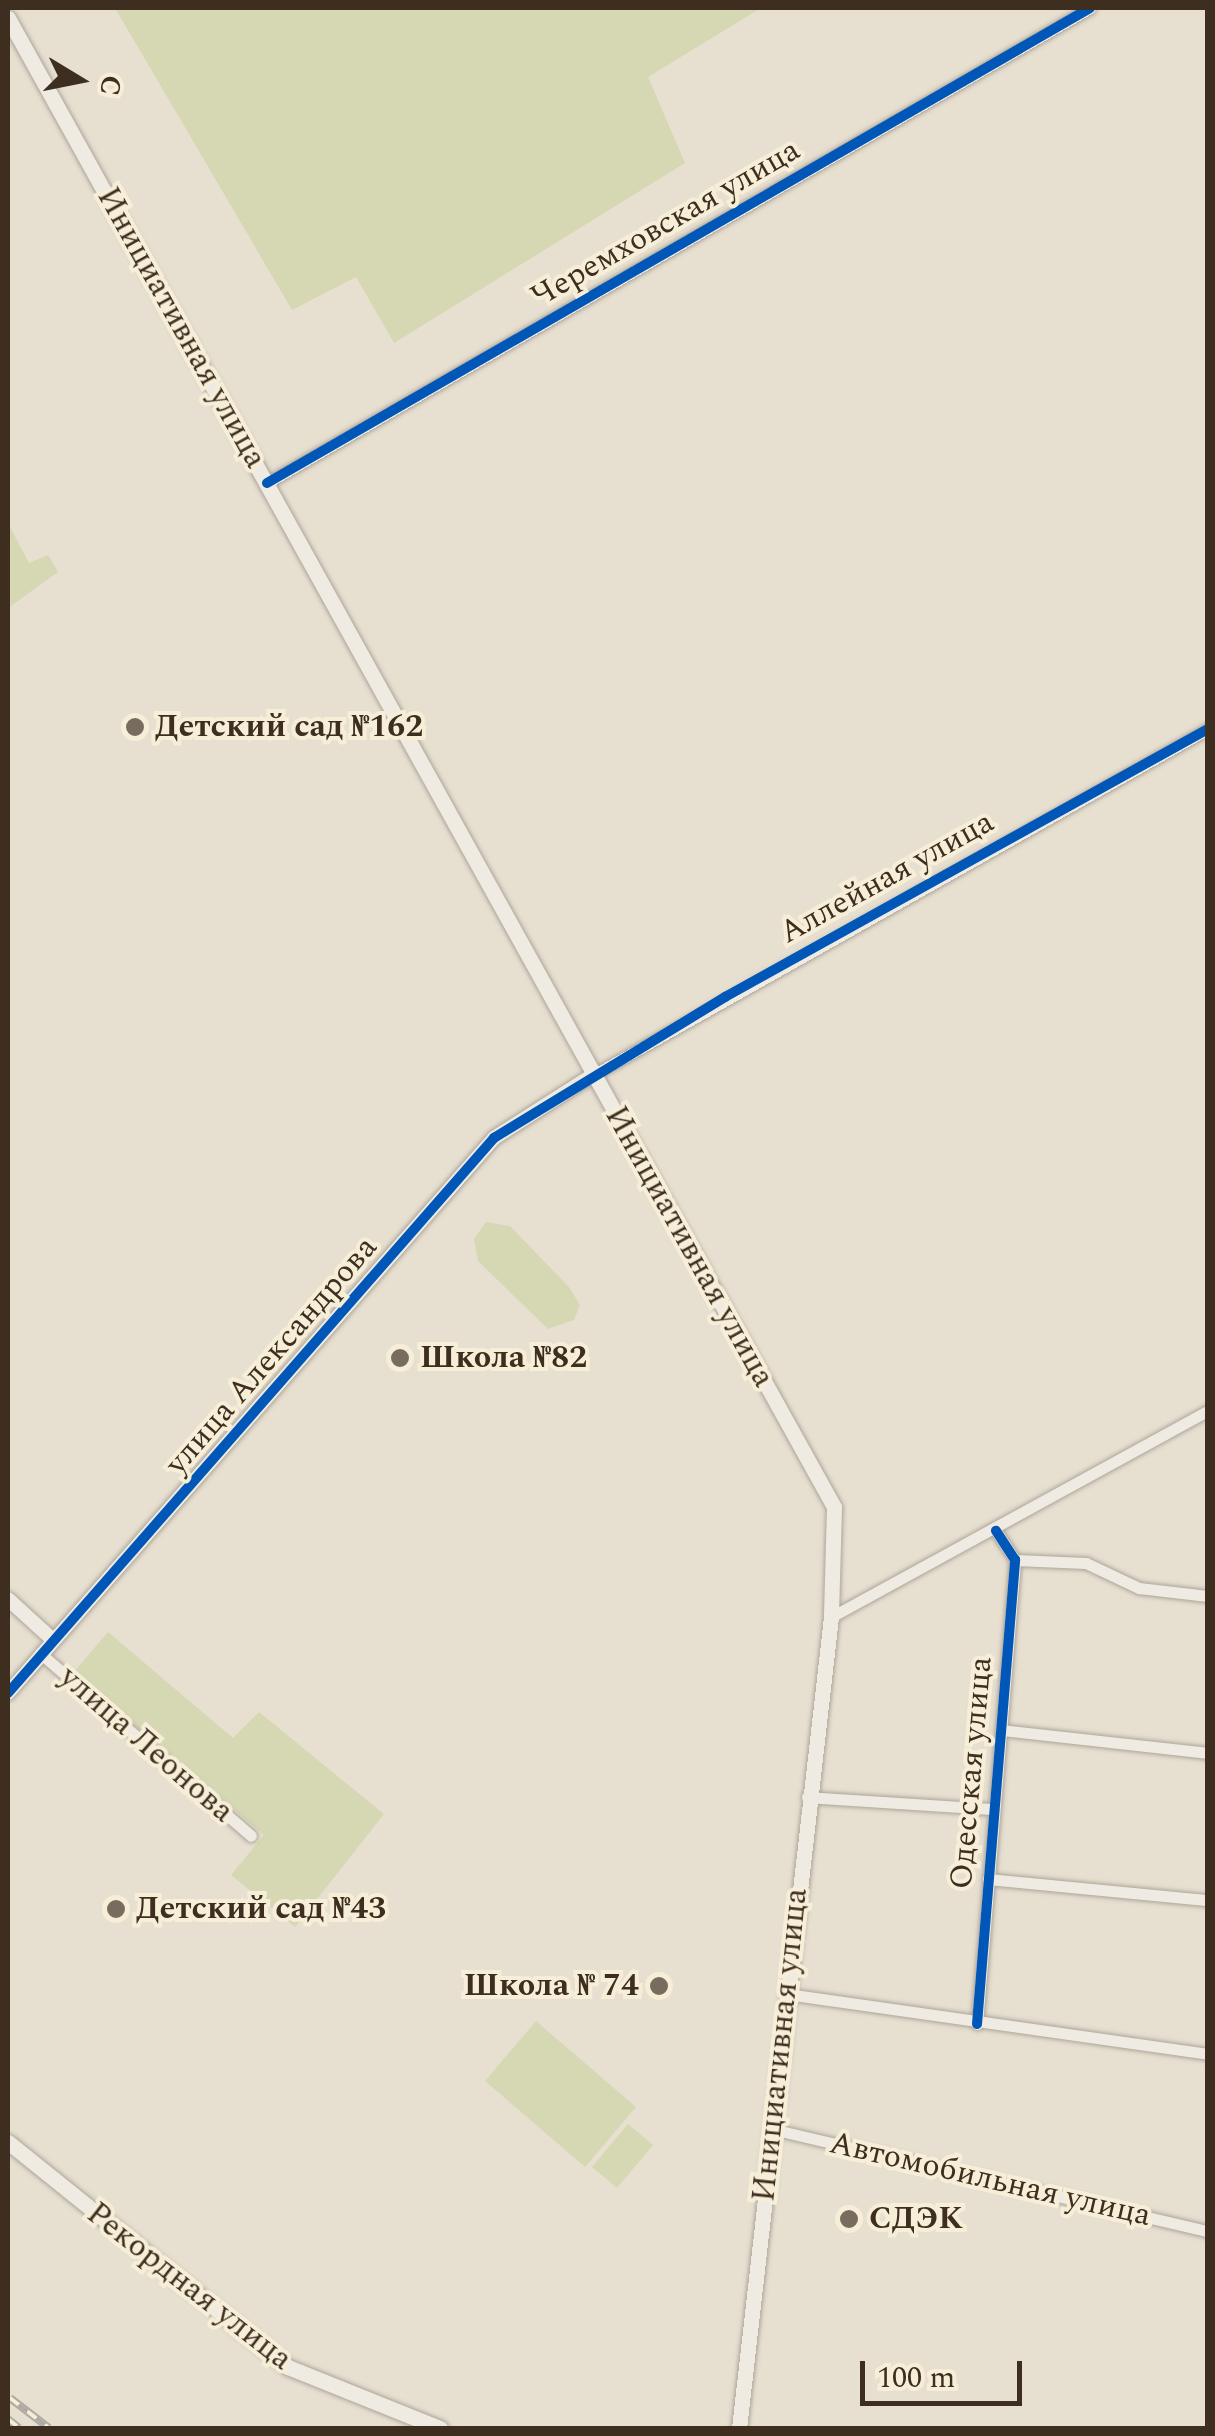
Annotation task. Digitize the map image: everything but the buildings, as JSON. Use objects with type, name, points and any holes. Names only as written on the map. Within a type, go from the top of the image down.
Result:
[{"type":"main road","name":"Инициативная улица","points":[[8,18],[834,1506],[830,1617],[739,2428]]},
{"type":"main road","name":"Рекордная улица","points":[[8,2142],[288,2367],[440,2428]]},
{"type":"street","name":"Черемховская улица","points":[[267,484],[1090,8]]},
{"type":"street","name":"Аллейная улица","points":[[593,1075],[1208,729]]},
{"type":"street","name":"улица Александрова","points":[[8,1693],[494,1138],[593,1075]]},
{"type":"street","points":[[830,1617],[996,1531],[1208,1411]]},
{"type":"street","points":[[996,1531],[1015,1560],[1086,1563],[1139,1588],[1208,1596]]},
{"type":"street","name":"Одесская улица","points":[[977,2024],[1015,1560]]},
{"type":"street","name":"улица Леонова","points":[[8,1599],[53,1640]]},
{"type":"street","name":"улица Леонова","points":[[40,1654],[251,1836]]},
{"type":"street","points":[[1000,1730],[1208,1752]]},
{"type":"street","points":[[807,1798],[994,1809]]},
{"type":"street","points":[[988,1879],[1208,1900]]},
{"type":"street","points":[[786,1994],[1208,2054]]},
{"type":"street","name":"Автомобильная улица","points":[[772,2129],[1208,2231]]},
{"type":"green space","points":[[115,8],[761,8],[648,77],[685,163],[394,343],[356,277],[292,310]]},
{"type":"green space","points":[[8,523],[29,563],[48,555],[58,572],[8,608]]},
{"type":"green space","points":[[486,1222],[510,1226],[569,1287],[580,1305],[574,1320],[548,1329],[478,1261],[474,1239]]},
{"type":"green space","points":[[108,1632],[233,1738],[259,1712],[384,1814],[295,1927],[231,1875],[264,1835],[73,1673]]},
{"type":"green space","points":[[536,2021],[636,2107],[585,2167],[485,2081]]},
{"type":"green space","points":[[628,2124],[653,2145],[617,2188],[592,2167]]},
{"type":"railway","points":[[10,2398],[49,2428]]},
{"type":"railway","points":[[8,2419],[19,2428]]},
{"type":"cycle path","points":[[267,483],[1090,8]]},
{"type":"cycle path","points":[[8,1693],[494,1138],[725,997],[1208,729]]},
{"type":"cycle path","points":[[977,2024],[1015,1560],[996,1531]]},
{"type":"place","name":"Детский сад №162","points":[[135,727]]},
{"type":"place","name":"Школа №82","points":[[400,1358]]},
{"type":"place","name":"Детский сад №43","points":[[116,1909]]},
{"type":"place","name":"Школа № 74","points":[[659,1986]]},
{"type":"place","name":"СДЭК","points":[[849,2219]]}]
